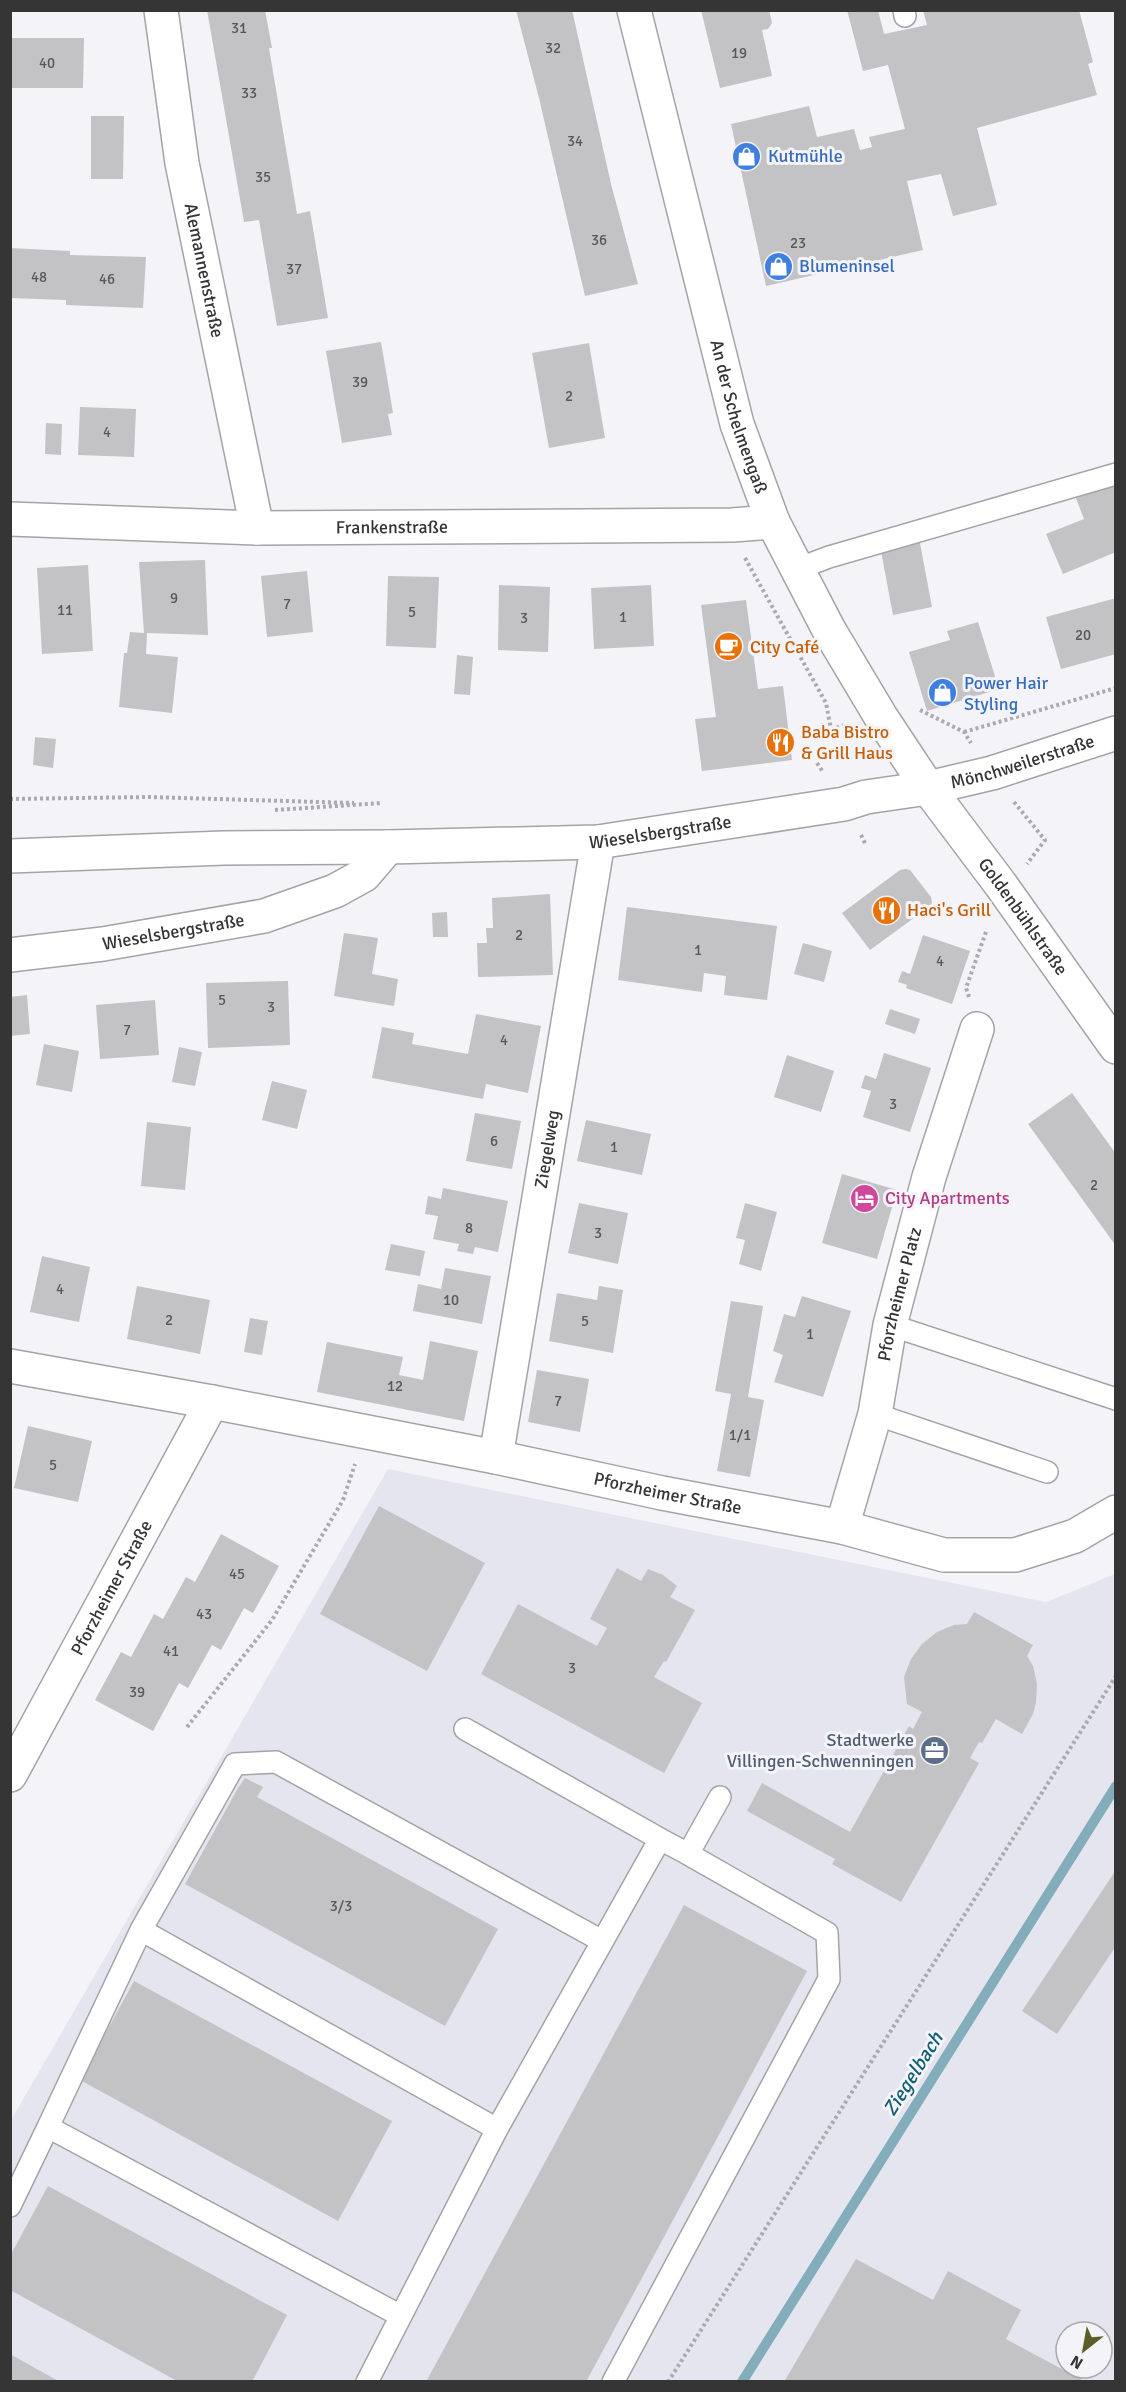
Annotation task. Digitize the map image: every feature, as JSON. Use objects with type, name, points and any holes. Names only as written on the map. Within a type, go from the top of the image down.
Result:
[{"type":"street","name":"Alemannenstraße","points":[[161,10],[182,163],[257,528]]},
{"type":"street","name":"An der Schelmengaß","points":[[634,10],[737,424],[773,522],[829,630],[881,717],[928,788]]},
{"type":"street","name":"Frankenstraße","points":[[10,519],[257,528],[732,525],[773,522]]},
{"type":"street","name":"Mönchweilerstraße","points":[[928,788],[992,772],[1116,733]]},
{"type":"street","name":"Wieselsbergstraße","points":[[10,856],[224,848],[598,842],[844,804],[928,788]]},
{"type":"street","name":"Goldenbühlstraße","points":[[928,788],[1001,885],[1116,1047]]},
{"type":"street","name":"Ziegelweg","points":[[496,1457],[598,842]]},
{"type":"street","name":"Wieselsbergstraße","points":[[10,956],[103,944],[264,915],[335,891],[364,875],[388,847]]},
{"type":"street","name":"Pforzheimer Platz","points":[[842,1527],[875,1414],[890,1325],[928,1177],[977,1029]]},
{"type":"street","name":"Pforzheimer Straße","points":[[10,1366],[365,1431],[662,1494],[842,1527],[944,1555],[1015,1555],[1075,1536],[1116,1512]]},
{"type":"street","name":"Pforzheimer Straße","points":[[10,1775],[212,1402]]},
{"type":"lane","points":[[797,569],[829,557],[1116,474]]},
{"type":"lane","points":[[890,1325],[1116,1399]]},
{"type":"lane","points":[[875,1414],[1047,1472]]},
{"type":"lane","points":[[465,1729],[827,1933],[829,1979],[613,2382]]},
{"type":"lane","points":[[10,2206],[141,1930],[235,1764],[276,1762],[602,1941]]},
{"type":"lane","points":[[688,1854],[720,1797]]},
{"type":"lane","points":[[370,2381],[497,2129],[660,1839]]},
{"type":"lane","points":[[141,1930],[497,2129]]},
{"type":"lane","points":[[48,2127],[401,2316]]},
{"type":"path","points":[[742,554],[826,703],[831,729]]},
{"type":"path","points":[[915,707],[964,732],[1116,688]]},
{"type":"path","points":[[10,799],[148,797],[382,803]]},
{"type":"path","points":[[1018,808],[1045,840],[1026,866]]},
{"type":"path","points":[[977,1029],[966,988],[987,929]]},
{"type":"path","points":[[187,1727],[272,1620],[343,1500],[365,1431]]},
{"type":"path","points":[[668,2382],[1116,1676]]},
{"type":"shaded area","points":[[388,1469],[1046,1602],[1115,1574],[1115,2381],[11,2382],[11,2120]]},
{"type":"building","points":[[207,10],[265,10],[272,48],[269,48],[297,214],[310,211],[328,318],[277,326],[259,220],[244,222]]},
{"type":"building","points":[[516,10],[572,10],[611,184],[638,284],[585,296]]},
{"type":"building","points":[[701,10],[769,10],[772,23],[768,29],[762,30],[772,76],[720,88]]},
{"type":"building","points":[[847,10],[878,10],[884,34],[927,25],[923,10],[1079,10],[1093,62],[1088,64],[1097,95],[977,128],[997,205],[953,216],[941,174],[907,181],[923,250],[766,286],[731,124],[809,106],[817,137],[854,129],[860,150],[872,147],[869,137],[905,129],[888,65],[863,71]]},
{"type":"building","points":[[10,38],[84,38],[83,88],[10,88]]},
{"type":"building","points":[[91,116],[124,116],[123,179],[91,179]]},
{"type":"building","points":[[10,248],[70,251],[70,255],[146,257],[143,308],[66,305],[66,300],[10,298]]},
{"type":"building","points":[[381,342],[393,413],[388,414],[392,435],[342,443],[326,351]]},
{"type":"building","points":[[589,343],[605,438],[549,448],[532,353]]},
{"type":"building","points":[[80,407],[136,409],[134,457],[78,455]]},
{"type":"building","points":[[46,423],[62,424],[61,455],[45,454]]},
{"type":"building","points":[[1116,479],[1116,552],[1063,574],[1046,534],[1084,519],[1074,493]]},
{"type":"building","points":[[919,538],[932,607],[893,615],[880,546]]},
{"type":"building","points":[[205,560],[208,635],[147,633],[146,654],[178,657],[172,713],[119,707],[124,653],[127,653],[130,632],[144,633],[139,562]]},
{"type":"building","points":[[88,565],[93,651],[42,654],[37,568]]},
{"type":"building","points":[[307,571],[313,632],[267,637],[261,576]]},
{"type":"building","points":[[388,576],[439,577],[436,648],[386,646]]},
{"type":"building","points":[[499,585],[550,587],[548,652],[498,650]]},
{"type":"building","points":[[651,585],[654,646],[594,649],[591,588]]},
{"type":"building","points":[[1116,598],[1116,654],[1061,669],[1046,617]]},
{"type":"building","points":[[746,600],[758,689],[783,686],[792,760],[702,771],[695,719],[716,717],[701,605]]},
{"type":"building","points":[[978,622],[999,689],[927,711],[909,652],[950,640],[947,631]]},
{"type":"building","points":[[457,655],[473,657],[470,695],[454,694]]},
{"type":"building","points":[[35,737],[56,739],[53,768],[33,765]]},
{"type":"building","name":"Haci's Grill","points":[[900,870],[910,870],[931,897],[932,903],[870,950],[842,913]]},
{"type":"building","points":[[550,894],[553,975],[478,977],[477,943],[487,943],[486,928],[493,928],[492,898]]},
{"type":"building","points":[[627,907],[777,926],[767,1000],[724,995],[726,976],[704,973],[702,992],[618,980]]},
{"type":"building","points":[[447,912],[448,937],[433,937],[432,913]]},
{"type":"building","points":[[344,933],[378,938],[372,974],[398,979],[394,1006],[334,996]]},
{"type":"building","points":[[923,935],[970,951],[952,1004],[906,988],[907,985],[898,982],[902,971],[910,974]]},
{"type":"building","points":[[803,943],[832,951],[824,982],[794,974]]},
{"type":"building","points":[[288,981],[290,1045],[208,1048],[206,983]]},
{"type":"building","points":[[27,995],[30,1034],[10,1036],[10,997]]},
{"type":"building","points":[[155,1000],[159,1055],[100,1059],[96,1005]]},
{"type":"building","points":[[890,1009],[920,1019],[915,1034],[885,1024]]},
{"type":"building","points":[[476,1014],[541,1026],[528,1093],[486,1084],[483,1099],[372,1078],[382,1027],[414,1033],[412,1044],[468,1054]]},
{"type":"building","points":[[44,1044],[79,1051],[72,1092],[36,1085]]},
{"type":"building","points":[[179,1047],[202,1052],[195,1086],[172,1082]]},
{"type":"building","points":[[884,1053],[931,1068],[910,1132],[863,1117],[871,1091],[861,1088],[865,1075],[876,1079]]},
{"type":"building","points":[[787,1055],[834,1071],[821,1112],[774,1097]]},
{"type":"building","points":[[272,1081],[307,1090],[297,1129],[262,1120]]},
{"type":"building","points":[[1072,1093],[1116,1154],[1116,1246],[1028,1124]]},
{"type":"building","points":[[475,1113],[521,1121],[512,1169],[466,1161]]},
{"type":"building","points":[[586,1120],[651,1134],[642,1175],[577,1161]]},
{"type":"building","points":[[147,1122],[191,1127],[185,1190],[141,1186]]},
{"type":"building","points":[[842,1174],[897,1190],[877,1259],[822,1243]]},
{"type":"building","points":[[443,1188],[508,1201],[498,1252],[475,1247],[473,1254],[457,1251],[459,1244],[433,1239],[438,1216],[425,1214],[428,1196],[441,1199]]},
{"type":"building","points":[[579,1203],[628,1213],[618,1264],[568,1253]]},
{"type":"building","points":[[745,1203],[777,1212],[761,1271],[739,1264],[745,1240],[736,1238]]},
{"type":"building","points":[[391,1244],[425,1251],[420,1276],[385,1270]]},
{"type":"building","points":[[42,1256],[90,1267],[79,1322],[30,1312]]},
{"type":"building","points":[[445,1268],[491,1276],[482,1324],[413,1311],[418,1284],[441,1289]]},
{"type":"building","points":[[137,1286],[210,1300],[200,1354],[127,1339]]},
{"type":"building","points":[[599,1286],[623,1290],[613,1353],[549,1341],[557,1293],[597,1300]]},
{"type":"building","points":[[802,1296],[851,1311],[823,1397],[774,1382],[783,1355],[773,1351],[784,1314],[795,1317]]},
{"type":"building","points":[[731,1301],[763,1306],[748,1397],[764,1400],[750,1477],[717,1471],[731,1394],[715,1391]]},
{"type":"building","points":[[250,1318],[268,1321],[262,1355],[244,1352]]},
{"type":"building","points":[[430,1341],[478,1351],[464,1421],[317,1392],[327,1342],[403,1357],[399,1375],[423,1380]]},
{"type":"building","points":[[537,1370],[589,1379],[580,1432],[528,1422]]},
{"type":"building","points":[[28,1426],[92,1441],[78,1502],[14,1488]]},
{"type":"building","points":[[379,1506],[485,1563],[427,1671],[320,1614]]},
{"type":"building","points":[[221,1534],[279,1566],[253,1613],[244,1608],[221,1650],[212,1645],[188,1688],[179,1683],[153,1731],[95,1700],[121,1652],[131,1657],[154,1614],[163,1619],[186,1577],[195,1582]]},
{"type":"building","points":[[617,1568],[641,1581],[648,1569],[663,1575],[677,1586],[670,1597],[695,1610],[666,1662],[664,1661],[654,1677],[702,1703],[664,1773],[481,1674],[518,1604],[597,1646],[607,1628],[590,1619]]},
{"type":"building","name":"Stadtwerke Villingen-Schwenningen","points":[[974,1612],[1033,1645],[1027,1656],[1033,1666],[1037,1684],[1036,1703],[1022,1734],[996,1719],[982,1743],[979,1742],[970,1758],[979,1763],[901,1902],[832,1864],[835,1859],[747,1811],[762,1783],[850,1832],[909,1726],[913,1729],[922,1712],[907,1704],[904,1677],[911,1659],[922,1644],[937,1632],[954,1625],[967,1624]]},
{"type":"building","points":[[245,1778],[263,1787],[257,1797],[498,1929],[445,2026],[185,1884]]},
{"type":"building","points":[[1116,1870],[1116,1946],[1057,2034],[1022,2011]]},
{"type":"building","points":[[684,1905],[807,1971],[586,2382],[426,2382]]},
{"type":"building","points":[[134,1981],[392,2121],[338,2221],[80,2080]]},
{"type":"building","points":[[48,2186],[287,2315],[252,2382],[179,2382],[10,2290],[10,2256]]},
{"type":"building","points":[[856,2259],[933,2300],[948,2271],[1021,2310],[1006,2339],[1054,2365],[1054,2380],[1086,2382],[784,2382]]},
{"type":"building","points":[[10,2354],[60,2382],[10,2382]]},
{"type":"waterway","name":"Ziegelbach","points":[[742,2382],[1116,1786]]},
{"type":"place","name":"Kutmühle","points":[[747,156]]},
{"type":"place","name":"Blumeninsel","points":[[778,266]]},
{"type":"place","name":"City Café","points":[[729,647]]},
{"type":"place","name":"Power Hair Styling","points":[[943,693]]},
{"type":"place","name":"Baba Bistro & Grill Haus","points":[[780,742]]},
{"type":"place","name":"Haci's Grill","points":[[886,910]]},
{"type":"place","name":"City Apartments","points":[[864,1198]]},
{"type":"place","name":"Stadtwerke Villingen-Schwenningen","points":[[935,1750]]}]
